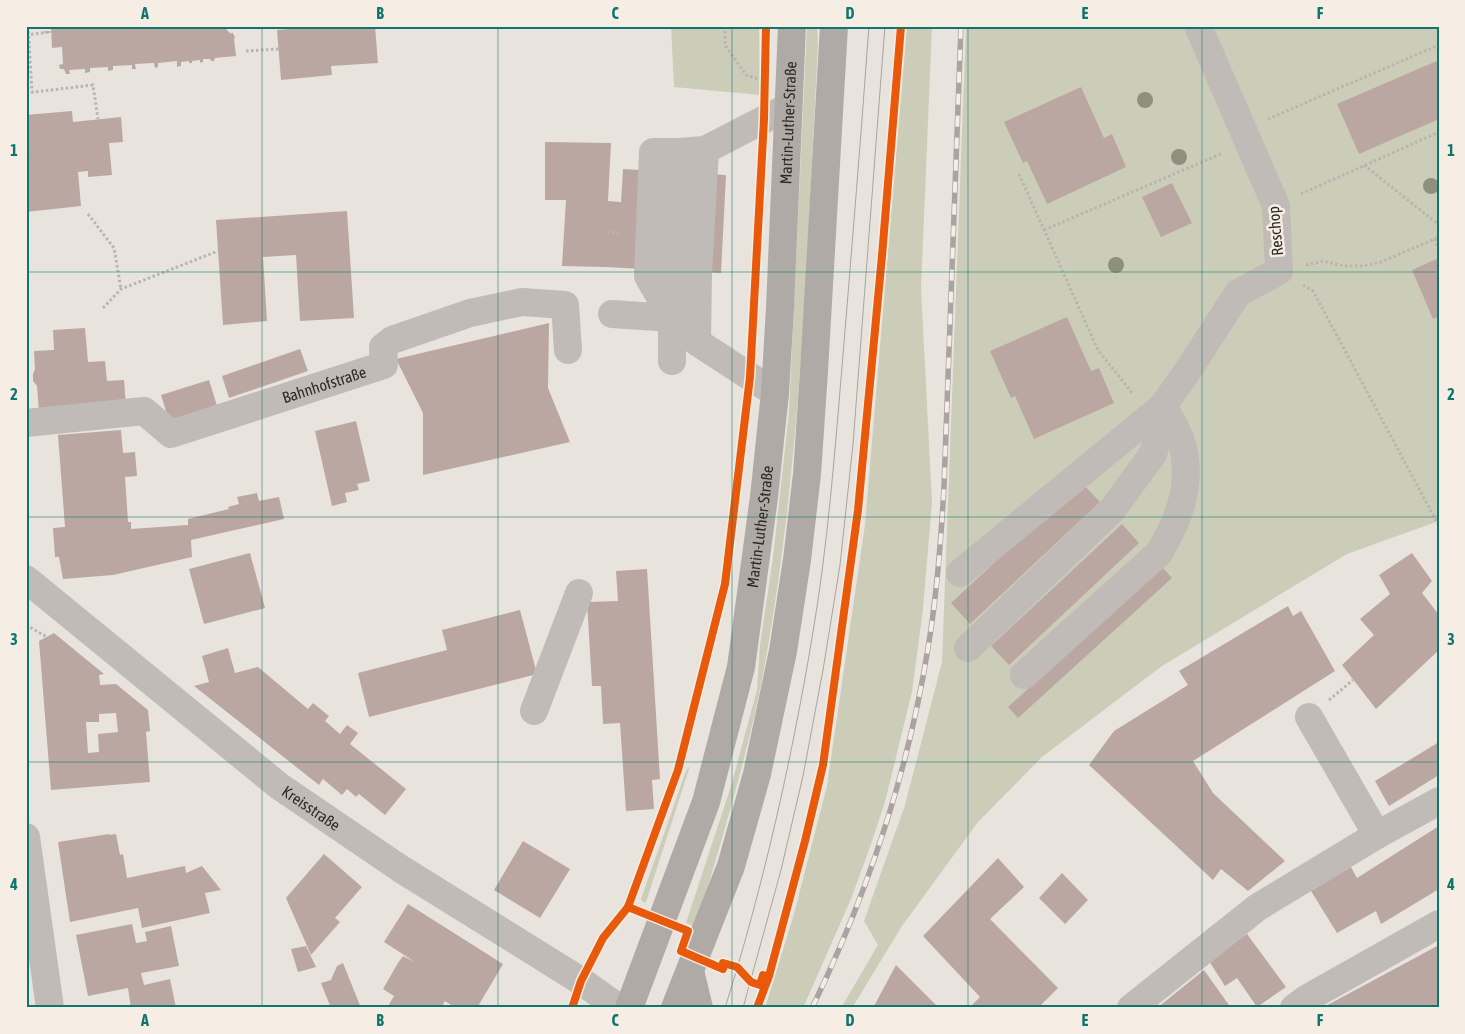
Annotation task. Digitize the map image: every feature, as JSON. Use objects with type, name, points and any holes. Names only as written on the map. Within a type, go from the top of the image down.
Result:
[{"type":"main road","name":"Martin-Luther-Straße","points":[[629,1008],[706,802],[741,667],[764,497],[775,393],[792,26]]},
{"type":"main road","points":[[675,1008],[731,866],[757,774],[783,651],[807,474],[834,26]]},
{"type":"main road","points":[[690,971],[699,1008]]},
{"type":"street","name":"Reschop","points":[[1157,411],[1185,375],[1238,293],[1279,271],[1276,206],[1198,26]]},
{"type":"street","points":[[672,361],[678,152],[705,150],[788,107]]},
{"type":"street","points":[[697,342],[698,272],[705,150]]},
{"type":"street","name":"Bahnhofstraße","points":[[26,423],[144,411],[171,434],[384,364],[383,347],[392,340],[470,313],[522,302],[564,305],[568,350]]},
{"type":"street","points":[[612,314],[672,318],[697,342],[775,393]]},
{"type":"street","points":[[960,573],[1157,411]]},
{"type":"street","points":[[968,648],[1112,510],[1152,454],[1160,429],[1157,411]]},
{"type":"street","points":[[1024,675],[1159,552],[1173,529],[1183,499],[1184,452],[1175,427],[1157,411]]},
{"type":"street","name":"Kreisstraße","points":[[26,579],[279,786],[401,869],[581,981],[619,1008]]},
{"type":"street","points":[[534,711],[580,593]]},
{"type":"street","points":[[1308,717],[1376,835]]},
{"type":"street","points":[[1131,1008],[1258,907],[1376,835],[1439,802]]},
{"type":"street","points":[[26,838],[28,878],[50,1008]]},
{"type":"street","points":[[1294,1008],[1306,999],[1439,924]]},
{"type":"path","points":[[28,26],[32,92]]},
{"type":"path","points":[[45,26],[49,33]]},
{"type":"path","points":[[49,26],[49,33]]},
{"type":"path","points":[[726,26],[725,45],[746,75],[764,81]]},
{"type":"path","points":[[28,35],[49,33]]},
{"type":"path","points":[[1044,230],[1439,44]]},
{"type":"path","points":[[246,51],[279,49]]},
{"type":"path","points":[[26,92],[93,85],[98,119]]},
{"type":"path","points":[[1276,206],[1439,132]]},
{"type":"path","points":[[1364,165],[1439,225]]},
{"type":"path","points":[[1019,174],[1098,350],[1157,411]]},
{"type":"path","points":[[88,214],[114,248],[121,289]]},
{"type":"path","points":[[1279,271],[1323,261],[1344,266],[1363,266],[1381,262],[1439,237]]},
{"type":"path","points":[[1434,239],[1439,249]]},
{"type":"path","points":[[103,308],[121,289],[218,251]]},
{"type":"path","points":[[1279,271],[1313,291],[1439,526]]},
{"type":"path","points":[[26,625],[47,638]]},
{"type":"green space","points":[[671,26],[759,26],[760,95],[674,87]]},
{"type":"green space","points":[[807,26],[817,26],[818,44],[801,352],[788,505],[766,658],[752,726],[735,793],[696,927],[686,923],[731,786],[757,690],[760,645],[773,557],[789,412]]},
{"type":"green space","points":[[907,26],[932,26],[921,288],[932,502],[923,609],[912,692],[885,802],[870,847],[851,899],[803,1008],[765,1008],[794,914],[827,786],[865,525]]},
{"type":"green space","points":[[966,26],[1439,26],[1439,521],[1347,554],[1162,666],[1042,757],[978,822],[902,926],[852,1008],[841,1008],[878,945],[864,921],[905,805],[942,662]]},
{"type":"green space","points":[[690,766],[646,902],[643,902],[641,899],[686,771]]},
{"type":"building","points":[[51,26],[223,26],[231,34],[232,32],[235,37],[236,56],[215,58],[214,61],[203,59],[203,62],[200,63],[200,60],[192,61],[192,63],[189,63],[189,61],[181,62],[181,66],[177,67],[177,61],[158,63],[158,67],[155,68],[154,63],[135,64],[136,69],[132,69],[132,65],[113,66],[113,70],[108,71],[108,67],[90,68],[90,72],[85,73],[85,69],[69,70],[70,74],[66,74],[64,69],[60,69],[59,65],[63,64],[62,47],[52,48]]},
{"type":"building","points":[[328,26],[328,29],[375,26],[378,63],[331,66],[332,75],[281,80],[277,30]]},
{"type":"building","points":[[1439,60],[1439,119],[1359,154],[1337,104]]},
{"type":"building","points":[[1081,87],[1104,138],[1112,134],[1126,167],[1047,204],[1027,161],[1023,163],[1004,122]]},
{"type":"building","points":[[72,111],[73,122],[121,117],[123,142],[109,143],[112,175],[88,177],[88,171],[78,172],[81,206],[26,212],[26,115]]},
{"type":"building","points":[[545,142],[611,143],[608,201],[621,202],[623,169],[726,175],[721,273],[562,266],[566,200],[545,200]]},
{"type":"building","points":[[1172,183],[1192,223],[1161,237],[1142,197]]},
{"type":"building","points":[[347,211],[354,318],[300,321],[296,255],[263,257],[267,321],[223,325],[216,220]]},
{"type":"building","points":[[1439,258],[1439,317],[1433,319],[1412,270]]},
{"type":"building","points":[[1067,317],[1091,371],[1099,368],[1114,403],[1034,439],[1015,396],[1011,398],[990,351]]},
{"type":"building","points":[[549,323],[548,388],[570,442],[423,475],[423,413],[396,359]]},
{"type":"building","points":[[85,328],[88,362],[105,361],[107,381],[124,380],[126,405],[39,412],[37,386],[33,381],[35,369],[34,351],[54,350],[53,330]]},
{"type":"building","points":[[300,349],[308,371],[229,398],[222,376]]},
{"type":"building","points":[[209,380],[218,409],[170,424],[161,395]]},
{"type":"building","points":[[356,421],[370,481],[357,484],[359,490],[345,493],[347,502],[332,506],[315,431]]},
{"type":"building","points":[[121,430],[123,453],[135,452],[137,476],[125,477],[128,522],[131,522],[131,529],[188,525],[188,519],[229,509],[228,507],[239,504],[237,497],[257,493],[259,501],[279,497],[284,519],[191,540],[192,557],[113,575],[63,579],[59,557],[55,557],[53,528],[65,527],[58,435]]},
{"type":"building","points":[[1081,482],[1100,502],[970,624],[951,603]]},
{"type":"building","points":[[1122,524],[1139,543],[1009,665],[991,646]]},
{"type":"building","points":[[250,553],[265,608],[204,624],[189,569]]},
{"type":"building","points":[[1412,553],[1432,581],[1422,593],[1439,615],[1439,650],[1376,709],[1342,665],[1374,635],[1360,619],[1390,594],[1379,575]]},
{"type":"building","points":[[1162,567],[1172,578],[1018,718],[1008,707]]},
{"type":"building","points":[[647,569],[660,779],[652,780],[654,809],[626,811],[620,723],[603,724],[601,686],[592,686],[587,602],[618,601],[616,571]]},
{"type":"building","points":[[1288,606],[1293,616],[1301,611],[1335,671],[1193,761],[1213,793],[1285,861],[1248,891],[1221,869],[1213,880],[1089,765],[1114,731],[1188,685],[1179,671]]},
{"type":"building","points":[[520,610],[537,674],[369,717],[358,673],[447,650],[442,630]]},
{"type":"building","points":[[54,633],[104,674],[99,675],[100,685],[116,684],[148,710],[150,731],[146,732],[150,782],[51,790],[39,641]],"holes":[[[116,713],[118,732],[98,734],[99,752],[88,753],[86,722],[99,722],[99,714]]]},
{"type":"building","points":[[228,648],[235,673],[258,667],[308,709],[313,703],[329,716],[325,721],[340,734],[347,725],[358,733],[350,744],[406,789],[385,815],[359,794],[356,797],[347,789],[342,795],[323,779],[319,785],[194,686],[209,682],[202,656]]},
{"type":"building","points":[[1439,742],[1439,775],[1389,806],[1375,781]]},
{"type":"building","points":[[1439,826],[1439,889],[1381,924],[1376,911],[1337,933],[1311,891],[1351,867],[1357,878]]},
{"type":"building","points":[[116,834],[120,855],[123,854],[127,878],[185,866],[186,873],[202,866],[221,890],[205,893],[210,913],[142,928],[138,908],[70,922],[58,842]]},
{"type":"building","points":[[523,841],[570,869],[540,918],[494,890]]},
{"type":"building","points":[[324,854],[362,887],[335,918],[340,922],[311,955],[286,898]]},
{"type":"building","points":[[998,858],[1024,887],[990,919],[1058,988],[1038,1008],[974,1008],[972,1005],[980,997],[923,936]]},
{"type":"building","points":[[1062,873],[1088,900],[1065,924],[1039,898]]},
{"type":"building","points":[[408,904],[503,964],[477,1008],[456,1008],[445,1001],[441,1008],[387,1008],[394,996],[383,989],[398,963],[403,956],[415,962],[384,942]]},
{"type":"building","points":[[132,924],[136,943],[147,941],[145,932],[171,926],[179,966],[141,973],[144,985],[170,979],[176,1008],[131,1008],[128,988],[88,996],[76,935]]},
{"type":"building","points":[[1247,934],[1286,987],[1257,1007],[1237,978],[1225,986],[1209,961]]},
{"type":"building","points":[[1439,945],[1439,1008],[1322,1008]]},
{"type":"building","points":[[306,946],[316,967],[298,972],[291,949]]},
{"type":"building","points":[[343,963],[361,1008],[331,1008],[321,983],[331,980],[337,966]]},
{"type":"building","points":[[896,965],[939,1008],[873,1008]]},
{"type":"building","points":[[1204,970],[1231,1008],[1157,1008]]},
{"type":"tram line","points":[[725,1008],[752,917],[775,824],[795,732],[818,603],[834,462],[869,26]]},
{"type":"tram line","points":[[743,1008],[781,870],[803,776],[840,565],[853,444],[885,26]]},
{"type":"railway","points":[[812,1008],[851,922],[883,832],[897,787],[920,695],[931,628],[942,527],[961,26]]},
{"type":"cycle path","points":[[572,1008],[581,981],[603,938],[628,907],[678,770],[725,584],[750,377],[764,119],[766,26]]},
{"type":"cycle path","points":[[757,1008],[769,976],[823,765],[858,510],[901,26]]},
{"type":"cycle path","points":[[628,907],[688,931],[681,951],[723,969],[723,963],[737,967],[751,982],[760,985],[763,975],[765,976]]}]
